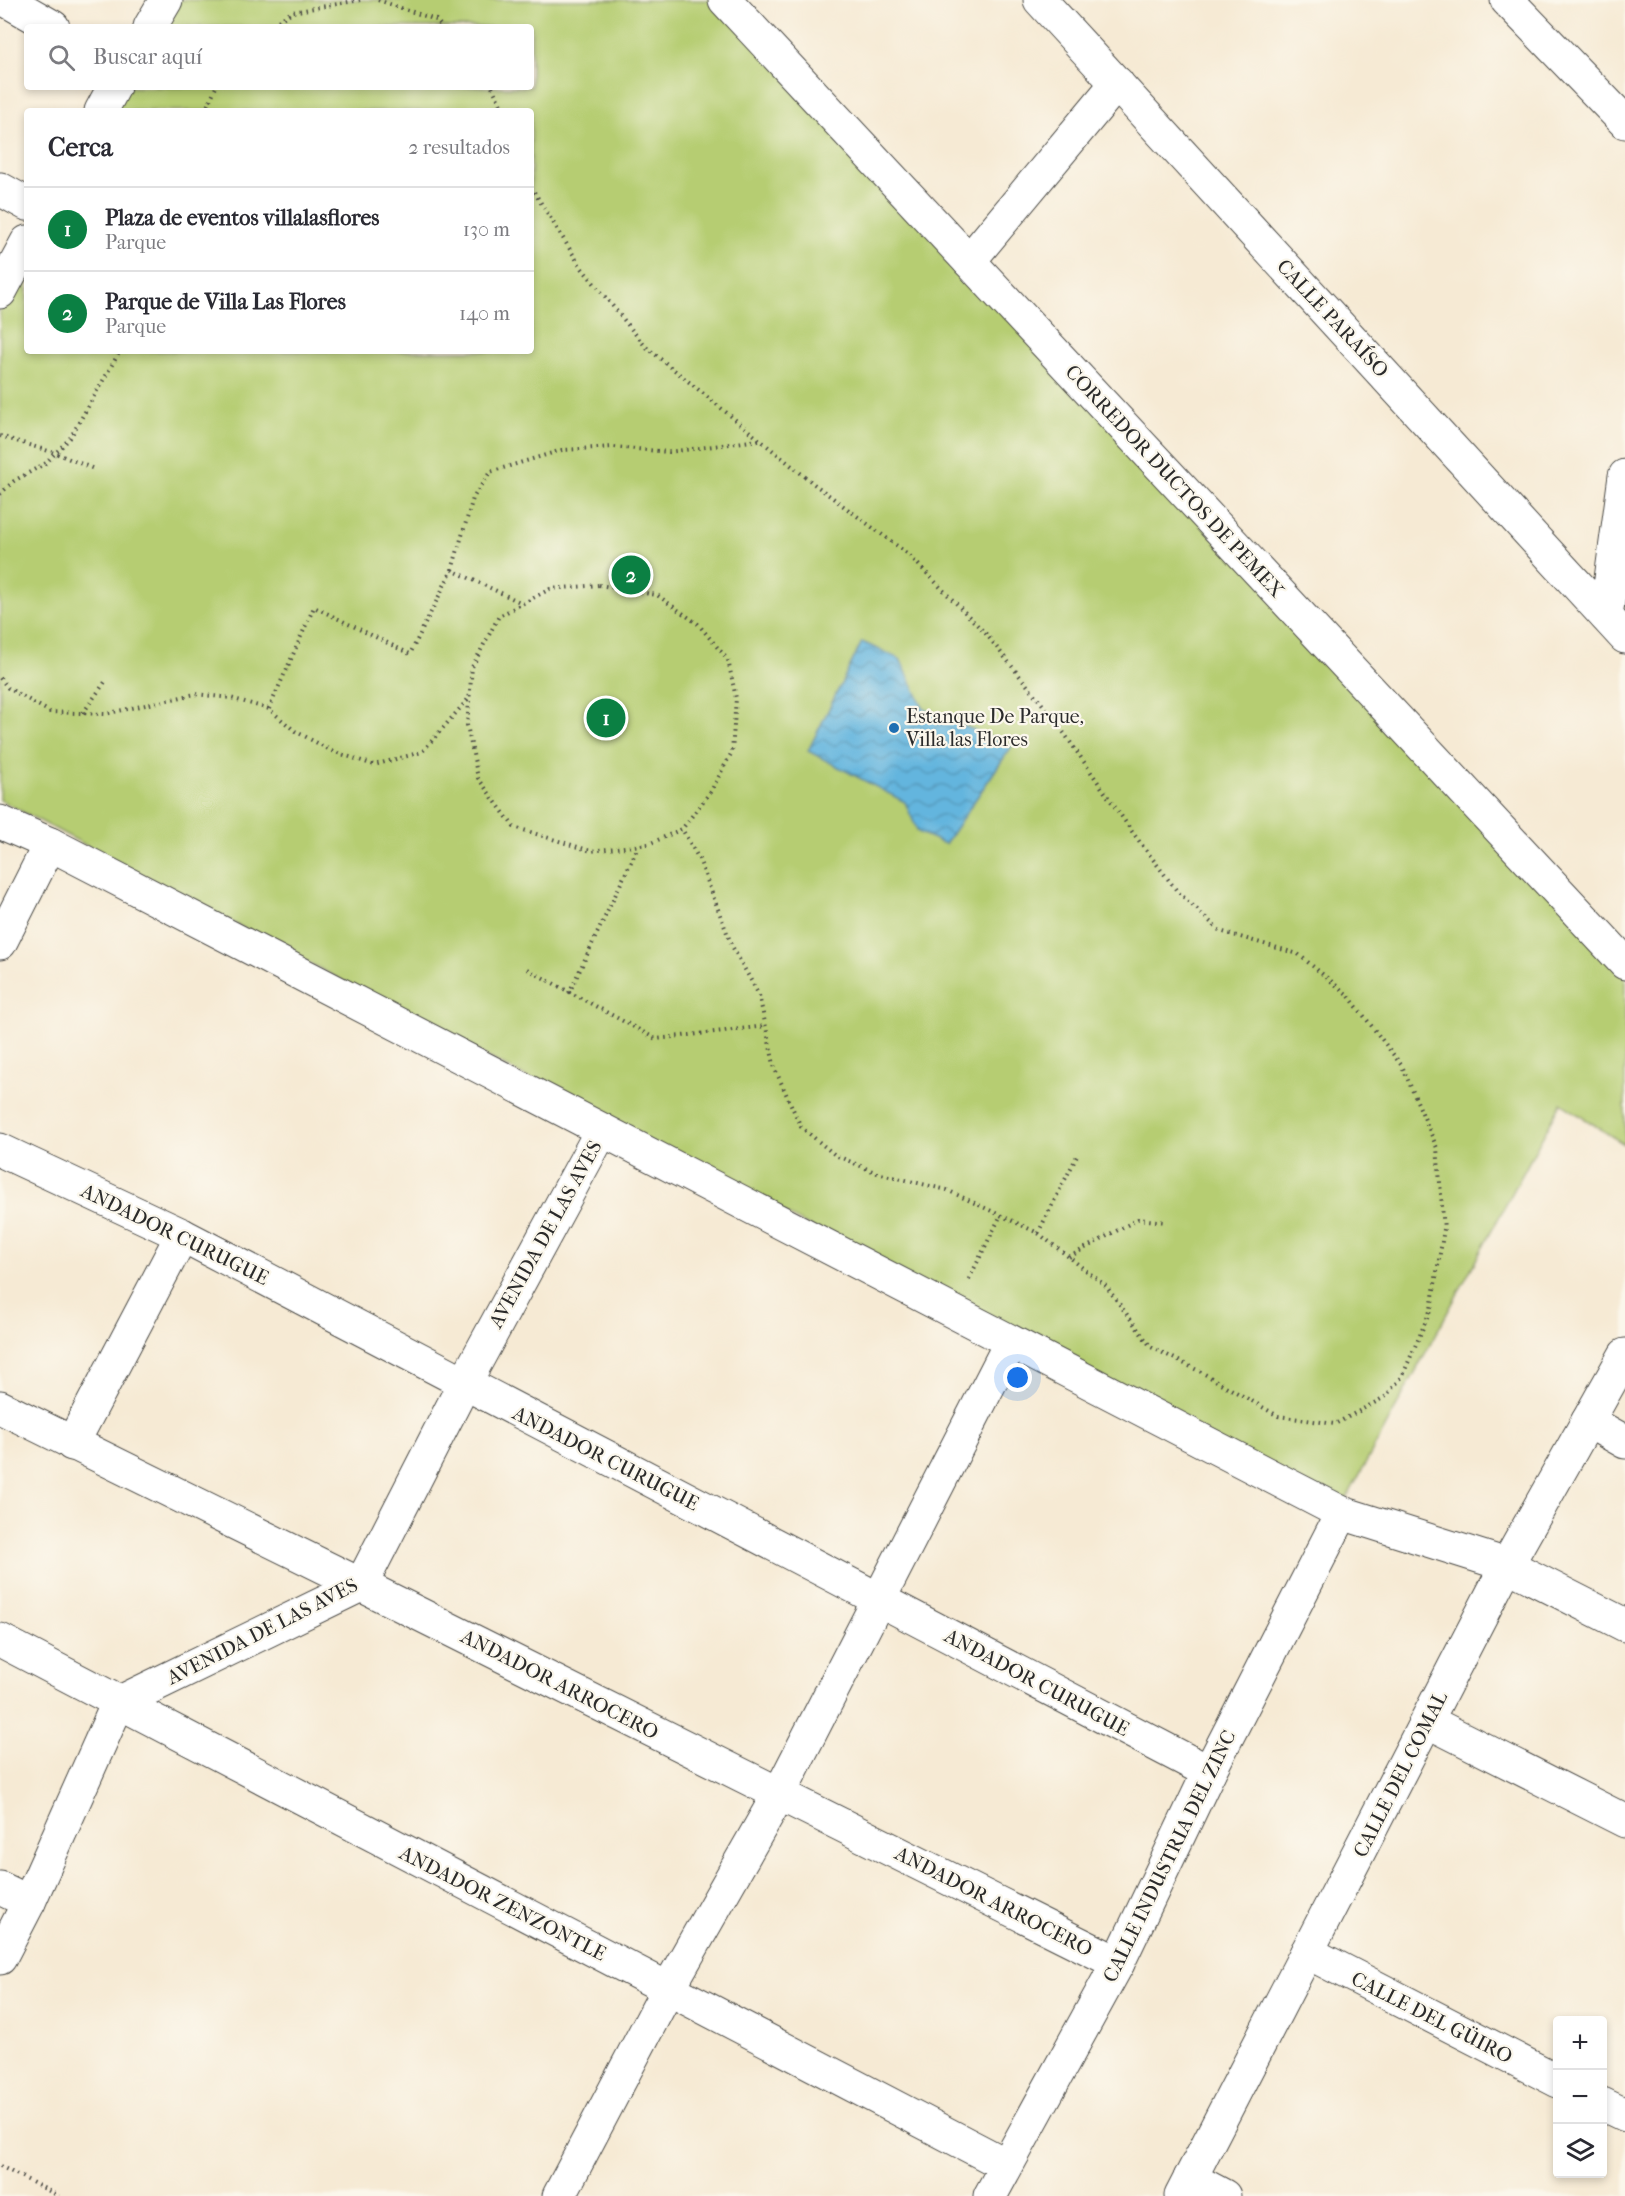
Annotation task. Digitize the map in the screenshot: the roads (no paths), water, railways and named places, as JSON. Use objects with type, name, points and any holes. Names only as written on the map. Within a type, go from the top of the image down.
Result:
[{"type":"street","points":[[6,0],[48,24]]},
{"type":"street","points":[[152,24],[166,0]]},
{"type":"street","name":"CORREDOR DUCTOS DE PEMEX","points":[[725,0],[1625,963]]},
{"type":"street","name":"CALLE PARAÍSO","points":[[1040,0],[1615,626]]},
{"type":"street","points":[[1507,0],[1625,122]]},
{"type":"street","points":[[969,261],[1117,83]]},
{"type":"street","points":[[103,108],[112,90]]},
{"type":"street","points":[[0,189],[24,202]]},
{"type":"street","points":[[0,292],[24,248]]},
{"type":"street","points":[[1615,626],[1625,476]]},
{"type":"street","points":[[0,822],[50,844],[1342,1513],[1507,1565],[1625,1625]]},
{"type":"street","points":[[0,943],[50,844]]},
{"type":"street","name":"AVENIDA DE LAS AVES","points":[[118,1703],[361,1585],[464,1384],[602,1130]]},
{"type":"street","name":"ANDADOR CURUGUE","points":[[0,1150],[182,1235],[1209,1772]]},
{"type":"street","points":[[72,1444],[182,1235]]},
{"type":"street","points":[[563,2194],[668,1989],[779,1794],[1011,1342]]},
{"type":"street","name":"CALLE DEL COMAL","points":[[1186,2187],[1507,1565],[1625,1355]]},
{"type":"street","name":"ANDADOR ARROCERO","points":[[3,1418],[72,1444],[361,1585],[1118,1963]]},
{"type":"street","points":[[1588,1421],[1625,1442]]},
{"type":"street","name":"CALLE INDUSTRIA DEL ZINC","points":[[990,2196],[1118,1963],[1209,1772],[1342,1513]]},
{"type":"street","name":"ANDADOR ZENZONTLE","points":[[0,1640],[1006,2165]]},
{"type":"street","points":[[0,1958],[14,1895],[118,1703]]},
{"type":"street","points":[[1427,1721],[1625,1821]]},
{"type":"street","name":"CALLE DEL GÜIRO","points":[[1307,1952],[1553,2079]]},
{"type":"street","points":[[1607,2106],[1625,2115]]},
{"type":"street","points":[[1186,2187],[1224,2196]]},
{"type":"water","name":"Estanque De Parque, Villa las Flores","points":[[862,642],[900,659],[924,709],[1012,746],[945,844],[918,832],[905,802],[808,751]]},
{"type":"place","name":"Parque de Villa Las Flores","points":[[631,575]]},
{"type":"place","name":"Plaza de eventos villalasflores","points":[[606,718]]},
{"type":"place","name":"Estanque De Parque, Villa las Flores","points":[[894,728]]}]
